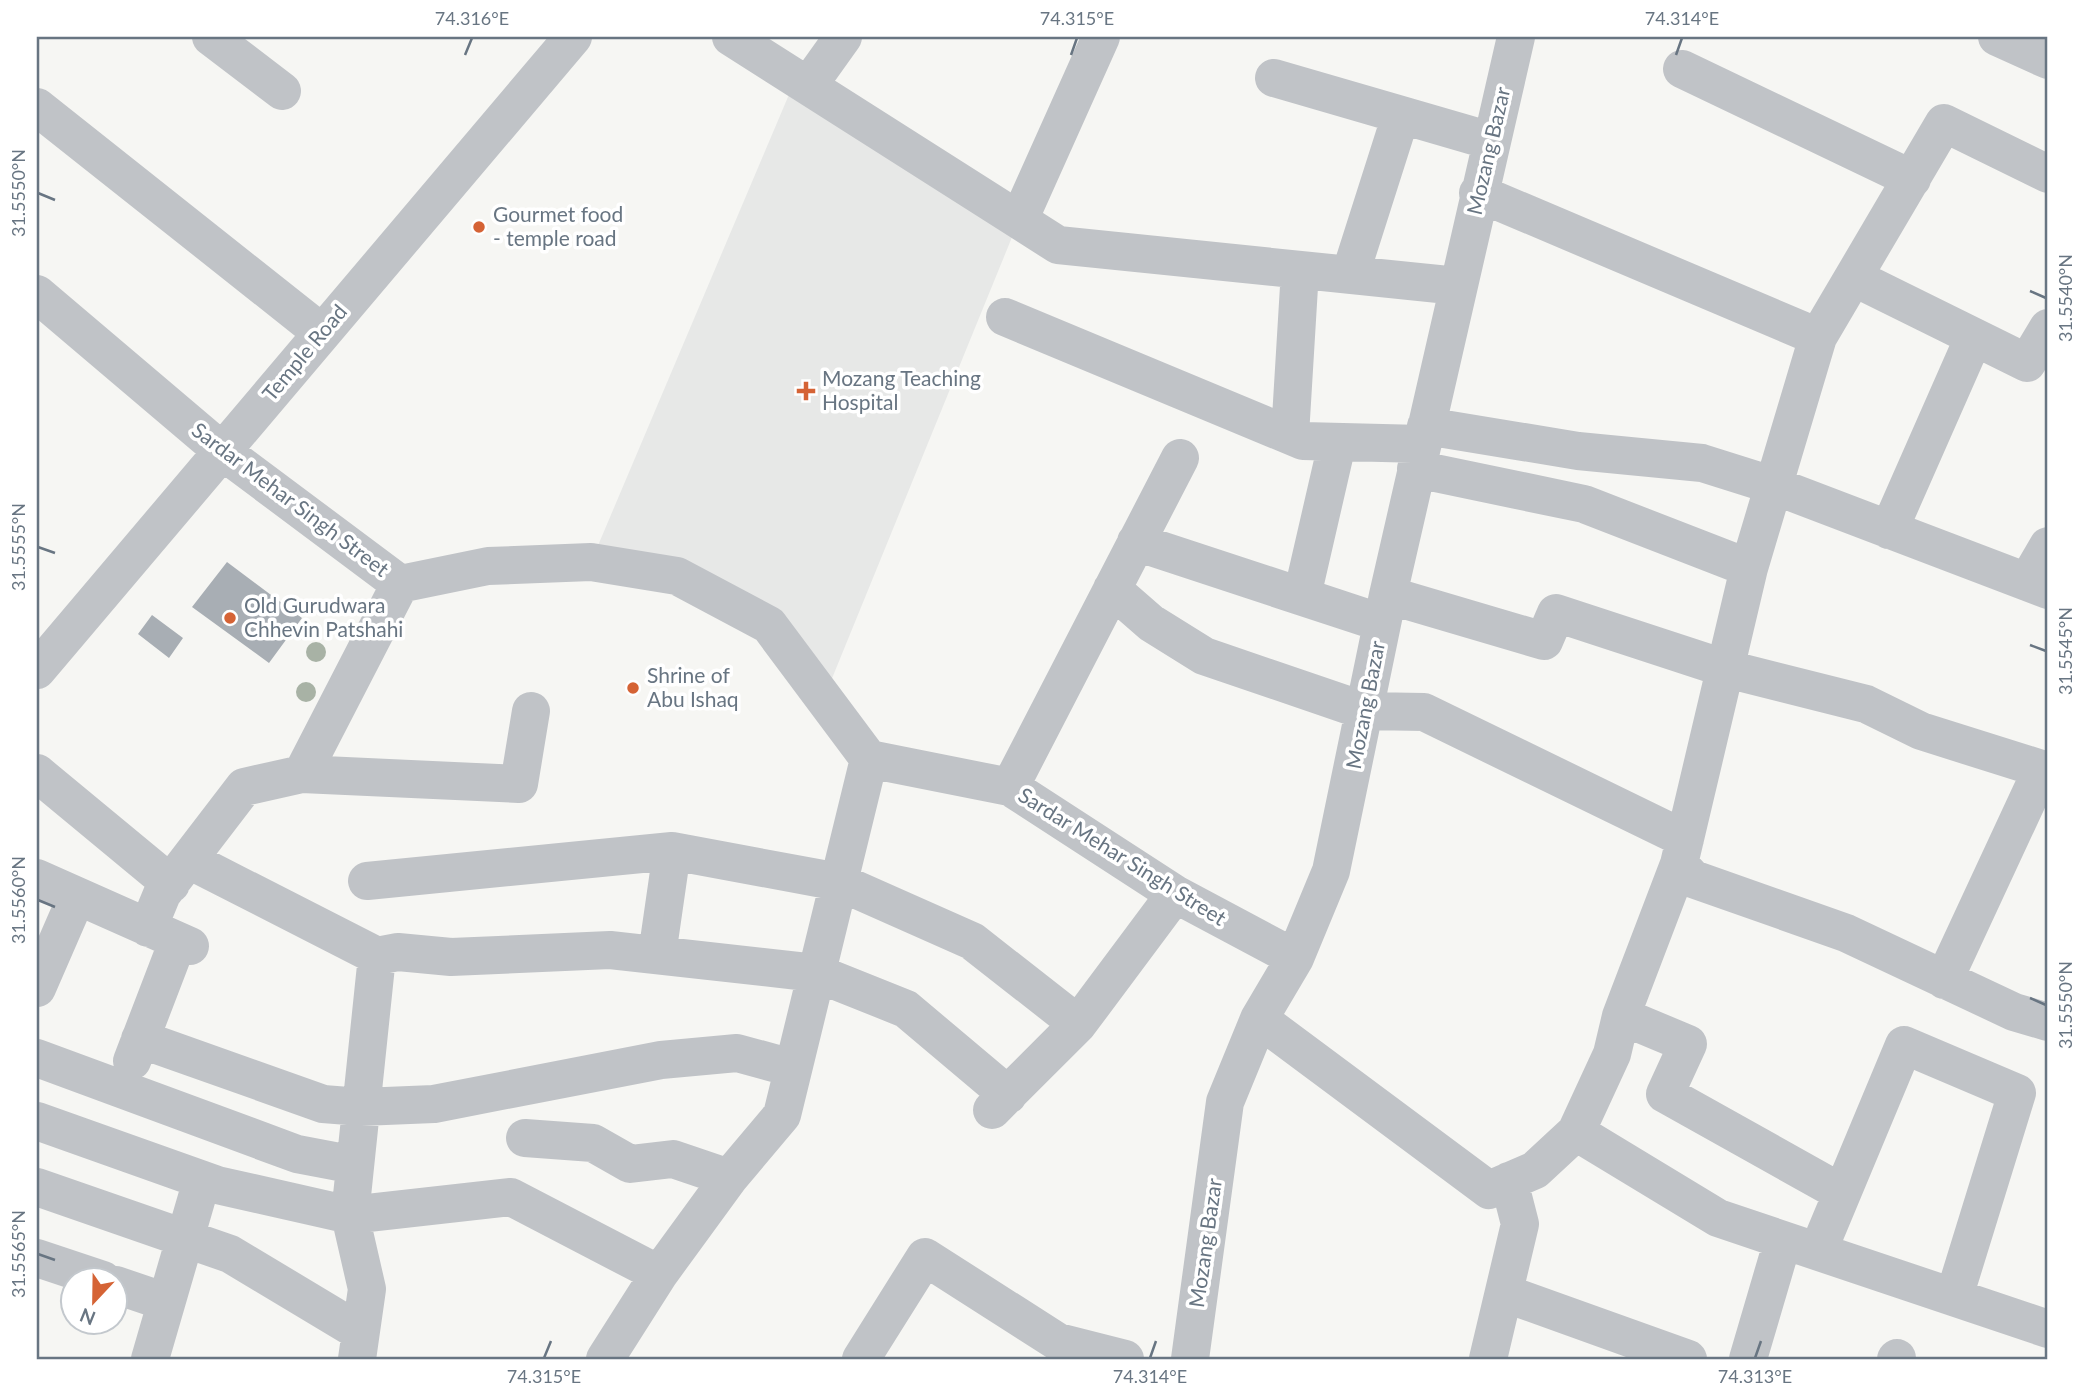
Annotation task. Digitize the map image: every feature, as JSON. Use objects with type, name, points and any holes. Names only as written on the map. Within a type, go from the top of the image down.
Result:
[{"type":"street","points":[[211,37],[282,91]]},
{"type":"street","name":"Temple Road","points":[[37,670],[573,37]]},
{"type":"street","points":[[732,37],[1058,245],[1458,286]]},
{"type":"street","points":[[808,86],[843,37]]},
{"type":"street","points":[[1019,220],[1101,37]]},
{"type":"street","name":"Mozang Bazar","points":[[1190,1359],[1225,1102],[1259,1018],[1295,958],[1331,871],[1421,446],[1516,37]]},
{"type":"street","points":[[1997,37],[2048,60]]},
{"type":"street","points":[[1682,68],[1912,178]]},
{"type":"street","points":[[1274,78],[1491,141]]},
{"type":"street","points":[[37,107],[322,333]]},
{"type":"street","points":[[1350,275],[1401,115]]},
{"type":"street","points":[[1259,1018],[1489,1190],[1535,1170],[1576,1132],[1612,1054],[1621,1016],[1682,852],[1749,568],[1818,337],[1944,123],[2048,174]]},
{"type":"street","points":[[1478,193],[1818,337]]},
{"type":"street","points":[[1290,435],[1300,270]]},
{"type":"street","points":[[1855,278],[2027,363],[2048,328]]},
{"type":"street","name":"Sardar Mehar Singh Street","points":[[37,294],[222,451],[400,584],[488,566],[591,562],[677,576],[769,625],[869,760],[1010,787],[1175,894],[1295,958]]},
{"type":"street","points":[[1005,317],[1303,440],[1337,444],[1578,451],[1702,463],[1775,486],[2037,586],[2048,546]]},
{"type":"street","points":[[1889,530],[1974,337]]},
{"type":"street","points":[[1302,596],[1337,444]]},
{"type":"street","points":[[1421,446],[1584,504],[1749,568]]},
{"type":"street","points":[[1010,787],[1180,458]]},
{"type":"street","points":[[1136,542],[1302,596],[1385,609],[1544,641],[1556,613],[1727,669],[1866,704],[1921,731],[2045,770],[1944,980]]},
{"type":"street","points":[[302,774],[400,584]]},
{"type":"street","points":[[1112,589],[1151,623],[1204,656],[1365,711],[1424,712],[1682,852],[1693,879],[1846,933],[2014,1012],[2048,1022]]},
{"type":"street","points":[[121,1090],[140,1040],[172,938],[162,894],[244,787],[302,774],[519,784],[531,711]]},
{"type":"street","points":[[605,1359],[659,1274],[729,1178],[782,1115],[789,1097],[792,1068],[869,760]]},
{"type":"street","points":[[37,773],[180,872],[377,956],[398,952],[451,957],[610,950],[816,973],[905,1009],[1000,1102],[1079,1024],[1175,894]]},
{"type":"street","points":[[657,955],[672,851]]},
{"type":"street","points":[[367,881],[672,851],[839,882],[972,941],[1079,1024]]},
{"type":"street","points":[[37,878],[172,938]]},
{"type":"street","points":[[37,988],[77,896]]},
{"type":"street","points":[[37,1187],[230,1254],[358,1346],[367,1289],[350,1215],[377,956]]},
{"type":"street","points":[[1621,1016],[1688,1044],[1665,1094],[1842,1193]]},
{"type":"street","points":[[140,1040],[323,1104],[361,1107],[434,1104],[662,1060],[737,1053],[792,1068]]},
{"type":"street","points":[[1748,1359],[1800,1246],[1842,1193],[1904,1045],[2017,1093],[1954,1297]]},
{"type":"street","points":[[37,1058],[297,1154],[355,1165]]},
{"type":"street","points":[[37,1121],[202,1180],[350,1215],[511,1197],[659,1274]]},
{"type":"street","points":[[1576,1132],[1718,1218],[2048,1329]]},
{"type":"street","points":[[525,1138],[593,1143],[630,1164],[673,1159],[729,1178]]},
{"type":"street","points":[[150,1359],[202,1180]]},
{"type":"street","points":[[1488,1359],[1520,1224],[1509,1181]]},
{"type":"street","points":[[861,1359],[925,1257],[1058,1342],[1125,1359]]},
{"type":"street","points":[[37,1258],[61,1266]]},
{"type":"street","points":[[130,1290],[166,1302]]},
{"type":"street","points":[[1504,1293],[1688,1359]]},
{"type":"shaded area","name":"Mozang Teaching Hospital","points":[[796,78],[1019,220],[824,698],[769,625],[591,562]]},
{"type":"building","name":"Old Gurudwara Chhevin Patshahi","points":[[227,562],[302,618],[269,663],[192,607]]},
{"type":"building","points":[[152,615],[183,638],[169,658],[138,634]]},
{"type":"place","name":"Gourmet food - temple road","points":[[479,227]]},
{"type":"place","name":"Mozang Teaching Hospital","points":[[806,391]]},
{"type":"place","name":"Old Gurudwara Chhevin Patshahi","points":[[230,618]]},
{"type":"place","name":"Shrine of Abu Ishaq","points":[[633,688]]}]
